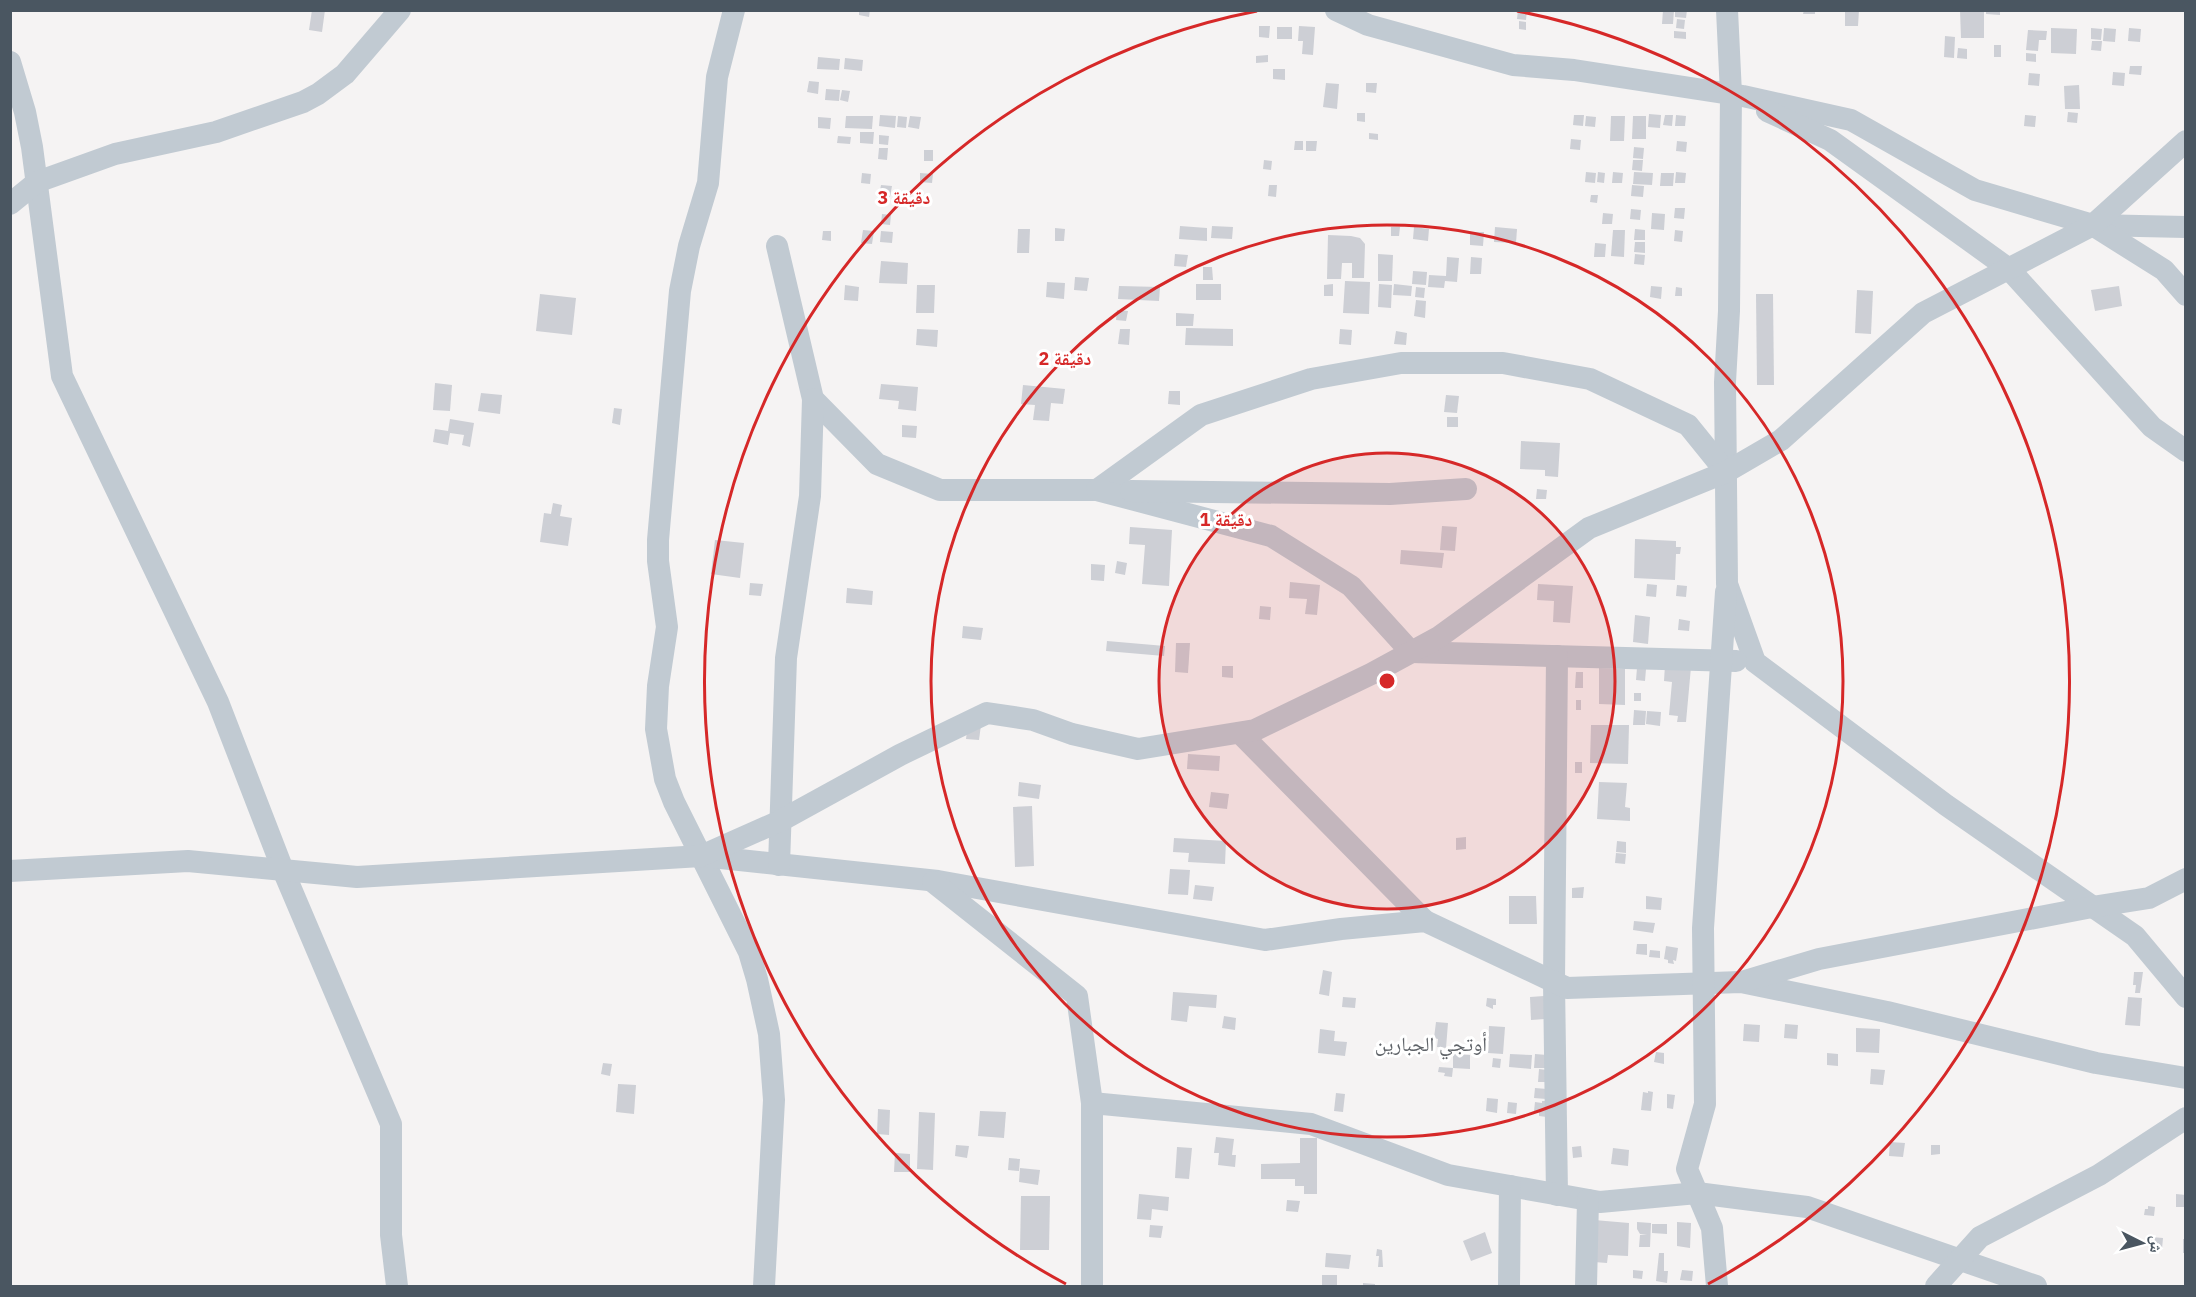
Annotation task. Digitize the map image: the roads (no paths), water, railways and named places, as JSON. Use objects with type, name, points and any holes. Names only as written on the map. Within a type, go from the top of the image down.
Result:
[{"type":"street","points":[[10,204],[37,182],[115,154],[216,132],[303,102],[345,74],[400,10]]},
{"type":"street","points":[[734,10],[717,77],[708,183],[688,246],[680,291],[658,540],[658,561],[667,627],[656,708],[659,754],[674,802],[749,952],[769,1034],[774,1101],[764,1287]]},
{"type":"street","points":[[1336,10],[1368,25],[1513,65],[1574,70],[1731,94],[1851,120],[1975,190],[2092,225],[2164,270],[2186,295]]},
{"type":"street","points":[[1717,1287],[1712,1228],[1687,1169],[1705,1104],[1703,928],[1727,584],[1725,382],[1729,311],[1731,94],[1727,10]]},
{"type":"street","points":[[10,62],[25,112],[37,182],[62,376],[218,702],[283,870],[391,1124],[392,1234],[397,1287]]},
{"type":"street","points":[[1731,94],[1830,140],[2009,268],[2152,427],[2186,451]]},
{"type":"street","points":[[701,856],[780,821],[900,755],[987,712],[1033,720],[1072,734],[1138,749],[1255,730],[1371,674],[1439,637],[1589,528],[1726,472],[1781,440],[1923,314],[2092,225],[2186,141]]},
{"type":"street","points":[[2092,225],[2186,227]]},
{"type":"street","points":[[777,246],[813,399],[810,496],[786,658],[779,865]]},
{"type":"street","points":[[1097,490],[1201,415],[1311,379],[1401,363],[1503,363],[1590,379],[1688,425],[1726,472]]},
{"type":"street","points":[[813,399],[877,464],[940,490],[1390,494],[1466,489]]},
{"type":"street","points":[[1097,490],[1271,536],[1351,586],[1411,652],[1755,662],[1946,805],[2135,936],[2186,997]]},
{"type":"street","points":[[1727,584],[1755,662]]},
{"type":"street","points":[[1557,656],[1554,982],[1557,1195]]},
{"type":"street","points":[[1240,733],[1425,921],[1567,988],[1741,982],[1887,1012],[2096,1063],[2186,1078]]},
{"type":"street","points":[[10,870],[188,861],[357,876],[701,856],[931,880],[1265,940],[1341,929],[1425,921]]},
{"type":"street","points":[[1741,982],[1819,959],[2149,898],[2186,879]]},
{"type":"street","points":[[931,880],[1077,996],[1092,1103],[1092,1287]]},
{"type":"street","points":[[1092,1103],[1311,1125],[1448,1175],[1600,1202],[1697,1192],[1807,1207],[2036,1287]]},
{"type":"street","points":[[1936,1287],[1980,1237],[2099,1174],[2186,1118]]},
{"type":"street","points":[[1509,1287],[1510,1186]]},
{"type":"street","points":[[1586,1287],[1588,1200]]},
{"type":"district","name":"أوتجي الجبارين","points":[[1431,1044]]}]
